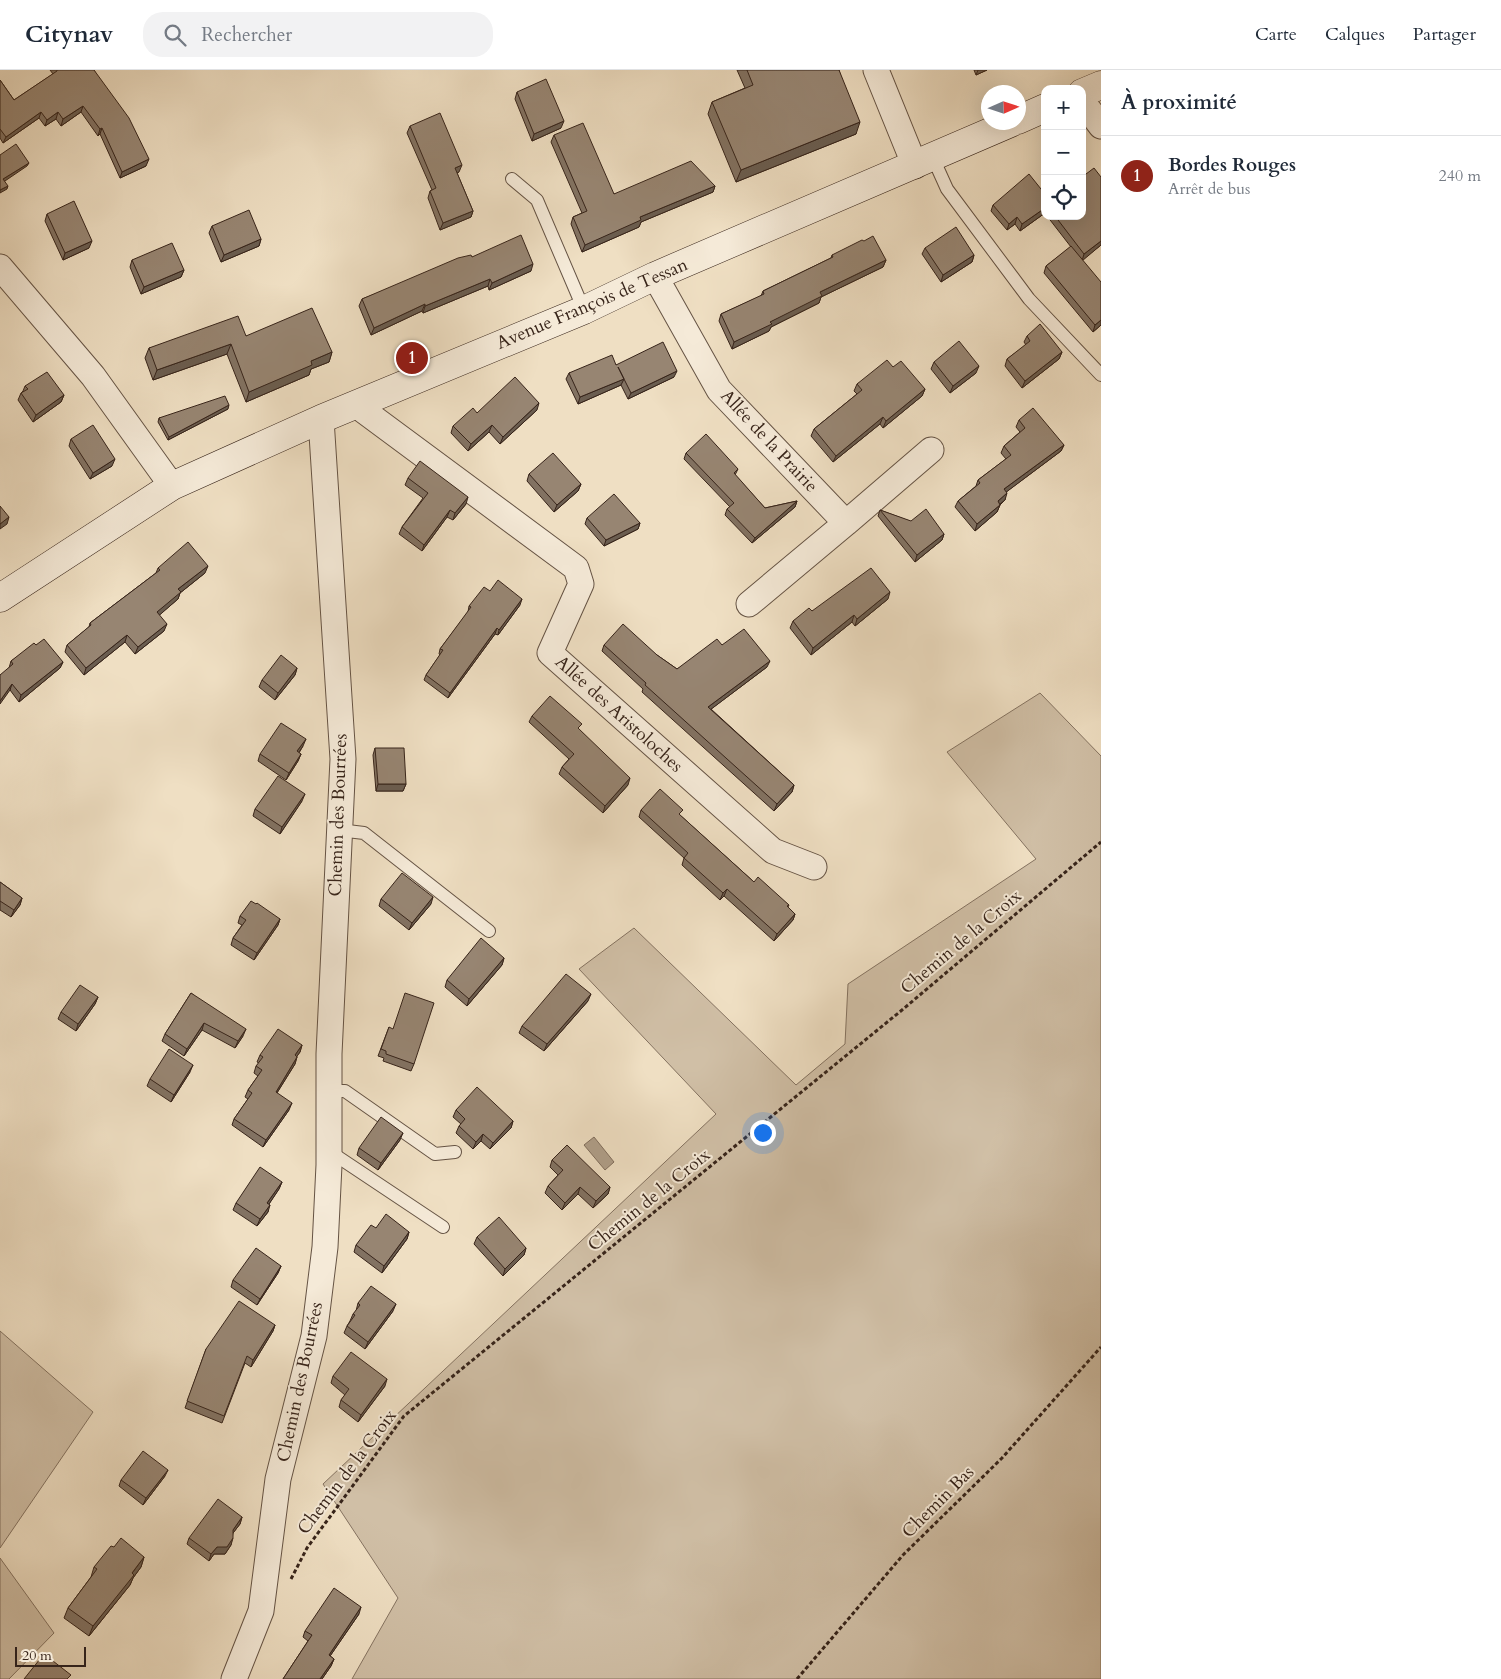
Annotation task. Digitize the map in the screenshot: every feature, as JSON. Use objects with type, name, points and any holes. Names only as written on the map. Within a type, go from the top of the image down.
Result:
[{"type":"street","points":[[876,70],[924,162]]},
{"type":"street","points":[[1086,91],[1101,85]]},
{"type":"street","points":[[1086,106],[1101,126]]},
{"type":"street","points":[[1026,116],[1041,110]]},
{"type":"street","name":"Avenue François de Tessan","points":[[0,598],[172,486],[321,419],[584,310],[655,276],[995,130]]},
{"type":"street","points":[[0,267],[93,376],[172,486]]},
{"type":"street","name":"Allée de la Prairie","points":[[655,276],[719,390],[846,523]]},
{"type":"street","name":"Allée des Aristoloches","points":[[356,404],[576,568],[582,584],[550,653],[773,851],[814,867]]},
{"type":"street","name":"Chemin des Bourrées","points":[[234,1679],[261,1612],[278,1479],[314,1336],[325,1247],[329,1151],[329,1091],[343,759],[321,419]]},
{"type":"street","points":[[749,604],[931,450]]},
{"type":"lane","points":[[924,162],[947,189],[1029,299],[1101,375]]},
{"type":"lane","points":[[512,180],[537,200],[584,310]]},
{"type":"lane","points":[[339,830],[364,833],[489,931]]},
{"type":"lane","points":[[329,1091],[345,1091],[435,1154],[455,1152]]},
{"type":"lane","points":[[329,1151],[443,1227]]},
{"type":"path","name":"Chemin de la Croix","points":[[290,1581],[307,1548],[404,1416],[902,1010],[1101,842]]},
{"type":"path","name":"Chemin Bas","points":[[797,1679],[903,1555],[1002,1458],[1101,1347]]},
{"type":"shaded area","points":[[1040,693],[1101,756],[1101,1679],[352,1679],[398,1598],[323,1484],[716,1114],[579,969],[634,928],[796,1085],[845,1044],[848,984],[1036,859],[947,752]]},
{"type":"shaded area","points":[[594,1137],[614,1162],[605,1170],[584,1145]]},
{"type":"shaded area","points":[[0,1331],[93,1412],[0,1548]]},
{"type":"shaded area","points":[[0,1558],[54,1633],[9,1679],[0,1679]]},
{"type":"building","points":[[57,70],[94,70],[129,118],[149,159],[122,172],[102,128],[100,129],[83,106],[63,119],[58,112],[47,120],[41,112],[6,137],[0,129],[0,80],[14,100]]},
{"type":"building","points":[[747,70],[839,70],[860,122],[741,170],[712,102],[753,85]]},
{"type":"building","points":[[546,79],[564,121],[534,134],[517,92]]},
{"type":"building","points":[[440,113],[462,165],[455,168],[473,211],[443,223],[430,191],[436,188],[410,126]]},
{"type":"building","points":[[583,123],[614,194],[691,161],[715,186],[640,217],[641,220],[585,245],[573,217],[587,211],[554,135]]},
{"type":"building","points":[[16,144],[29,163],[3,179],[8,186],[0,190],[0,155]]},
{"type":"building","points":[[1094,168],[1101,177],[1101,241],[1084,254],[1058,220],[1086,220],[1086,174]]},
{"type":"building","points":[[1029,174],[1041,189],[1041,211],[1022,224],[1017,217],[1009,224],[993,205]]},
{"type":"building","points":[[74,201],[92,241],[65,253],[47,214]]},
{"type":"building","points":[[249,210],[261,239],[224,255],[212,226]]},
{"type":"building","points":[[956,227],[974,255],[943,275],[925,248]]},
{"type":"building","points":[[521,235],[533,264],[492,283],[490,279],[425,306],[425,304],[374,328],[362,299],[458,258],[471,255],[472,257]]},
{"type":"building","points":[[873,236],[886,260],[820,292],[822,296],[770,322],[772,324],[734,342],[721,314],[764,294],[763,291]]},
{"type":"building","points":[[172,243],[184,270],[144,287],[132,260]]},
{"type":"building","points":[[1071,246],[1101,282],[1101,320],[1095,325],[1046,266]]},
{"type":"building","points":[[312,308],[332,352],[311,361],[312,365],[249,392],[231,344],[157,370],[149,348],[238,316],[246,336]]},
{"type":"building","points":[[1040,324],[1062,352],[1025,381],[1007,359],[1030,341],[1027,336]]},
{"type":"building","points":[[959,341],[979,366],[953,386],[934,362]]},
{"type":"building","points":[[663,342],[677,371],[631,393],[624,379],[580,397],[569,373],[612,355],[616,365]]},
{"type":"building","points":[[887,360],[893,367],[901,361],[925,389],[886,421],[883,417],[836,456],[814,429],[862,390],[857,384]]},
{"type":"building","points":[[47,372],[64,395],[36,415],[21,393],[28,389],[25,386]]},
{"type":"building","points":[[515,377],[539,403],[503,437],[492,425],[471,444],[453,426],[473,408],[477,413]]},
{"type":"building","points":[[225,396],[229,405],[169,437],[159,418]]},
{"type":"building","points":[[1033,408],[1064,445],[1004,489],[1007,493],[998,501],[1000,505],[977,524],[958,501],[980,483],[978,480],[1011,455],[1004,446],[1025,428],[1019,420]]},
{"type":"building","points":[[93,425],[115,459],[93,473],[71,439]]},
{"type":"building","points":[[706,434],[738,469],[734,473],[765,508],[797,501],[755,538],[727,509],[734,503],[686,453]]},
{"type":"building","points":[[553,453],[581,484],[557,505],[529,474]]},
{"type":"building","points":[[420,461],[468,497],[455,513],[450,510],[424,545],[402,527],[428,493],[408,478]]},
{"type":"building","points":[[614,494],[640,523],[606,540],[587,518]]},
{"type":"building","points":[[0,506],[9,517],[0,524]]},
{"type":"building","points":[[926,509],[944,534],[917,555],[880,510],[911,521]]},
{"type":"building","points":[[188,542],[208,566],[178,589],[181,592],[157,612],[167,624],[138,647],[127,635],[86,668],[67,645],[91,625],[90,623],[160,570],[158,568]]},
{"type":"building","points":[[871,568],[890,592],[857,619],[854,615],[813,648],[793,621],[809,608],[812,611]]},
{"type":"building","points":[[498,580],[522,599],[499,630],[497,628],[450,693],[426,675],[443,650],[440,649],[471,607],[469,606],[484,587],[490,591]]},
{"type":"building","points":[[623,624],[657,655],[677,669],[717,639],[722,645],[744,629],[770,661],[708,707],[794,785],[777,804],[645,685],[646,683],[604,645]]},
{"type":"building","points":[[44,639],[63,662],[21,695],[12,684],[0,701],[0,675],[13,664],[11,661],[34,643],[36,645]]},
{"type":"building","points":[[281,655],[297,668],[278,693],[262,680]]},
{"type":"building","points":[[550,696],[582,724],[578,728],[630,778],[605,806],[562,767],[574,754],[532,716]]},
{"type":"building","points":[[281,723],[306,739],[297,751],[301,754],[289,773],[260,754]]},
{"type":"building","points":[[375,748],[404,748],[406,784],[378,784]]},
{"type":"building","points":[[278,776],[305,794],[282,827],[255,809]]},
{"type":"building","points":[[660,789],[683,810],[679,814],[754,882],[758,877],[789,905],[787,906],[795,914],[777,934],[727,889],[723,893],[684,858],[688,853],[641,810]]},
{"type":"building","points":[[402,873],[433,897],[412,923],[381,899]]},
{"type":"building","points":[[0,882],[22,898],[14,910],[0,901]]},
{"type":"building","points":[[251,901],[280,919],[257,953],[233,938],[246,920],[240,916]]},
{"type":"building","points":[[481,938],[504,958],[469,999],[447,980]]},
{"type":"building","points":[[566,974],[591,994],[547,1044],[522,1026]]},
{"type":"building","points":[[80,985],[98,997],[78,1024],[61,1012]]},
{"type":"building","points":[[191,993],[246,1029],[238,1041],[204,1023],[187,1049],[165,1034]]},
{"type":"building","points":[[405,993],[434,1003],[414,1064],[386,1054],[386,1051],[381,1049],[389,1027],[393,1029]]},
{"type":"building","points":[[278,1029],[302,1045],[276,1092],[292,1103],[266,1140],[234,1119],[252,1093],[248,1090],[262,1070],[256,1066],[263,1057],[260,1055]]},
{"type":"building","points":[[169,1049],[193,1065],[174,1095],[150,1079]]},
{"type":"building","points":[[477,1087],[513,1121],[493,1143],[483,1134],[476,1142],[459,1126],[465,1119],[456,1110]]},
{"type":"building","points":[[381,1117],[403,1133],[381,1163],[359,1148]]},
{"type":"building","points":[[567,1145],[610,1187],[596,1201],[580,1187],[565,1203],[548,1186],[563,1170],[552,1160]]},
{"type":"building","points":[[260,1167],[282,1182],[267,1203],[270,1205],[260,1219],[236,1203]]},
{"type":"building","points":[[386,1214],[409,1232],[384,1266],[356,1245],[371,1225],[376,1228]]},
{"type":"building","points":[[499,1217],[526,1248],[505,1269],[477,1237]]},
{"type":"building","points":[[256,1248],[281,1266],[260,1299],[233,1280]]},
{"type":"building","points":[[371,1286],[396,1304],[368,1342],[347,1326],[360,1305],[358,1303]]},
{"type":"building","points":[[239,1301],[275,1325],[253,1360],[247,1356],[224,1416],[187,1401],[206,1349]]},
{"type":"building","points":[[351,1352],[387,1379],[361,1415],[341,1400],[349,1389],[333,1376]]},
{"type":"building","points":[[143,1451],[168,1470],[146,1498],[121,1480]]},
{"type":"building","points":[[218,1499],[242,1517],[233,1530],[233,1538],[227,1547],[217,1547],[211,1554],[189,1538]]},
{"type":"building","points":[[121,1538],[144,1557],[132,1573],[134,1575],[93,1626],[68,1608],[97,1569],[94,1567],[111,1546],[114,1547]]},
{"type":"building","points":[[334,1588],[361,1607],[329,1655],[334,1659],[320,1679],[283,1679],[312,1635],[305,1631]]},
{"type":"building","points":[[44,1654],[71,1675],[67,1679],[24,1679]]},
{"type":"place","name":"Bordes Rouges","points":[[412,358]]}]
